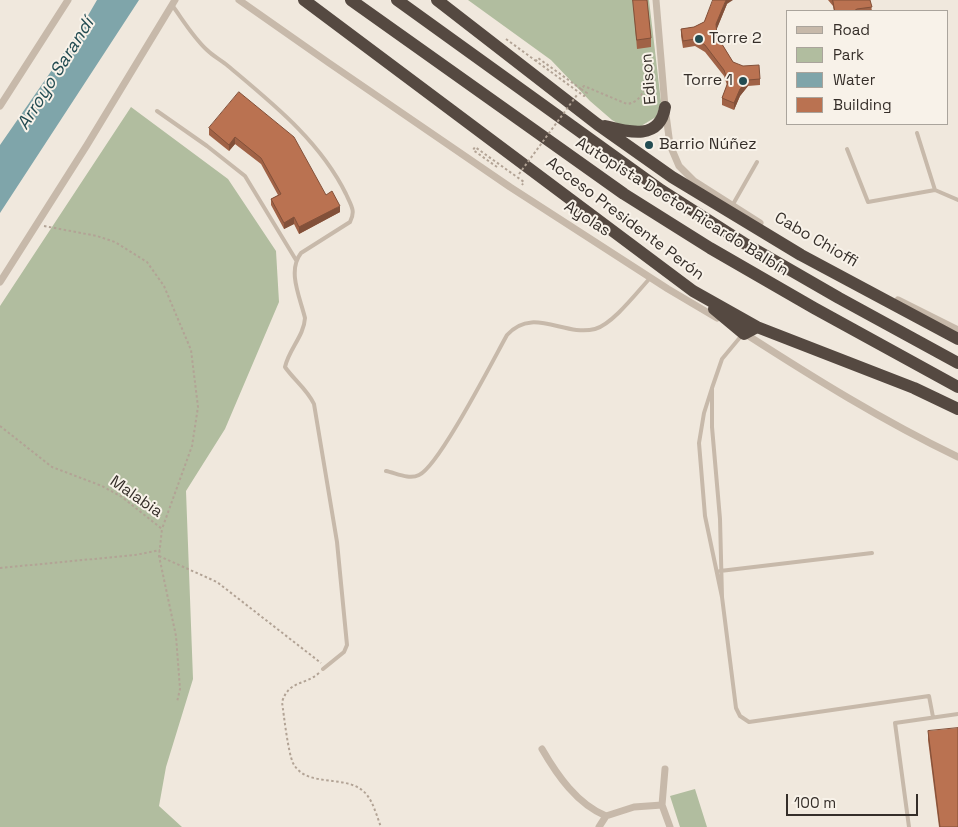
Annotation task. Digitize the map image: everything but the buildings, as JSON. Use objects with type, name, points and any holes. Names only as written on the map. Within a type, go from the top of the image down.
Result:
[{"type":"highway","name":"Acceso Presidente Perón","points":[[304,0],[693,291],[757,327],[914,388],[958,408]]},
{"type":"highway","name":"Autopista Doctor Ricardo Balbín","points":[[351,0],[624,194],[710,248],[958,387]]},
{"type":"highway","name":"Autopista Doctor Ricardo Balbín","points":[[397,0],[661,190],[747,245],[839,298],[958,362]]},
{"type":"highway","points":[[437,0],[597,124],[672,177],[801,256],[958,339]]},
{"type":"highway","points":[[597,124],[630,132],[646,130],[654,127],[663,117],[665,107]]},
{"type":"highway","points":[[693,291],[744,334],[757,327]]},
{"type":"street","points":[[0,106],[68,0]]},
{"type":"street","name":"Ayolas","points":[[239,0],[502,181],[652,278],[832,390],[899,428],[958,457]]},
{"type":"street","name":"Edison","points":[[656,0],[665,107],[670,146],[674,156]]},
{"type":"street","points":[[0,282],[87,145],[173,2]]},
{"type":"street","name":"Cabo Chioffi","points":[[674,156],[685,173],[694,181],[732,206],[833,267],[958,330]]},
{"type":"street","points":[[542,749],[553,768],[580,799],[587,806],[606,816]]},
{"type":"street","points":[[665,769],[662,805],[670,827]]},
{"type":"street","points":[[598,827],[606,816],[634,806],[662,805]]},
{"type":"lane","points":[[173,2],[195,37],[207,50],[306,135],[322,154],[340,183],[354,215],[350,222],[301,252],[296,260],[294,269],[305,318],[304,326],[286,360],[285,367],[309,394],[314,404],[337,542],[347,645],[344,652],[323,669]]},
{"type":"lane","points":[[157,111],[207,146],[245,176],[296,260]]},
{"type":"lane","points":[[917,133],[935,190]]},
{"type":"lane","points":[[847,149],[868,202],[935,190],[958,200]]},
{"type":"lane","points":[[732,206],[757,162]]},
{"type":"lane","points":[[386,470],[414,477],[422,474],[434,461],[507,335],[512,330],[521,324],[532,322],[587,330],[597,328],[608,322],[652,278]]},
{"type":"lane","points":[[744,334],[722,359],[704,413],[699,443],[705,516],[722,597],[736,708],[740,716],[749,722],[929,696],[933,717]]},
{"type":"lane","points":[[712,388],[712,427],[720,519],[722,597]]},
{"type":"lane","points":[[716,571],[872,553]]},
{"type":"lane","points":[[909,827],[895,723],[958,714]]},
{"type":"path","points":[[538,58],[581,89],[587,93],[584,96],[536,61],[538,58]]},
{"type":"path","points":[[581,89],[584,86],[627,104],[634,104],[646,85],[655,78],[662,77]]},
{"type":"path","points":[[518,175],[578,93]]},
{"type":"path","points":[[474,147],[518,175],[524,182],[522,185],[472,150],[474,147]]},
{"type":"path","points":[[37,224],[47,228],[97,236],[115,242],[146,262],[164,286],[191,350],[198,407],[192,446],[162,529]]},
{"type":"path","name":"Malabia","points":[[0,426],[52,467],[102,486],[122,497],[162,529],[159,556],[176,636],[180,689],[177,702]]},
{"type":"path","points":[[0,568],[135,555],[160,550]]},
{"type":"path","points":[[159,556],[216,582],[320,662],[323,669],[314,677],[289,688],[282,702],[292,761],[298,770],[312,778],[348,783],[362,790],[368,797],[381,827]]},
{"type":"green space","points":[[468,0],[649,0],[661,102],[656,117],[641,126],[622,126],[612,120],[590,101],[551,60]]},
{"type":"green space","points":[[131,107],[228,179],[276,251],[279,302],[225,429],[186,491],[193,679],[166,767],[159,806],[182,827],[0,827],[0,306]]},
{"type":"green space","points":[[695,789],[707,827],[680,827],[670,796]]},
{"type":"water","name":"Arroyo Sarandí","points":[[97,0],[139,0],[0,213],[0,145],[79,31]]},
{"type":"place","name":"Torre 2","points":[[699,39]]},
{"type":"place","name":"Torre 1","points":[[743,81]]},
{"type":"place","name":"Barrio Núñez","points":[[649,145]]}]
